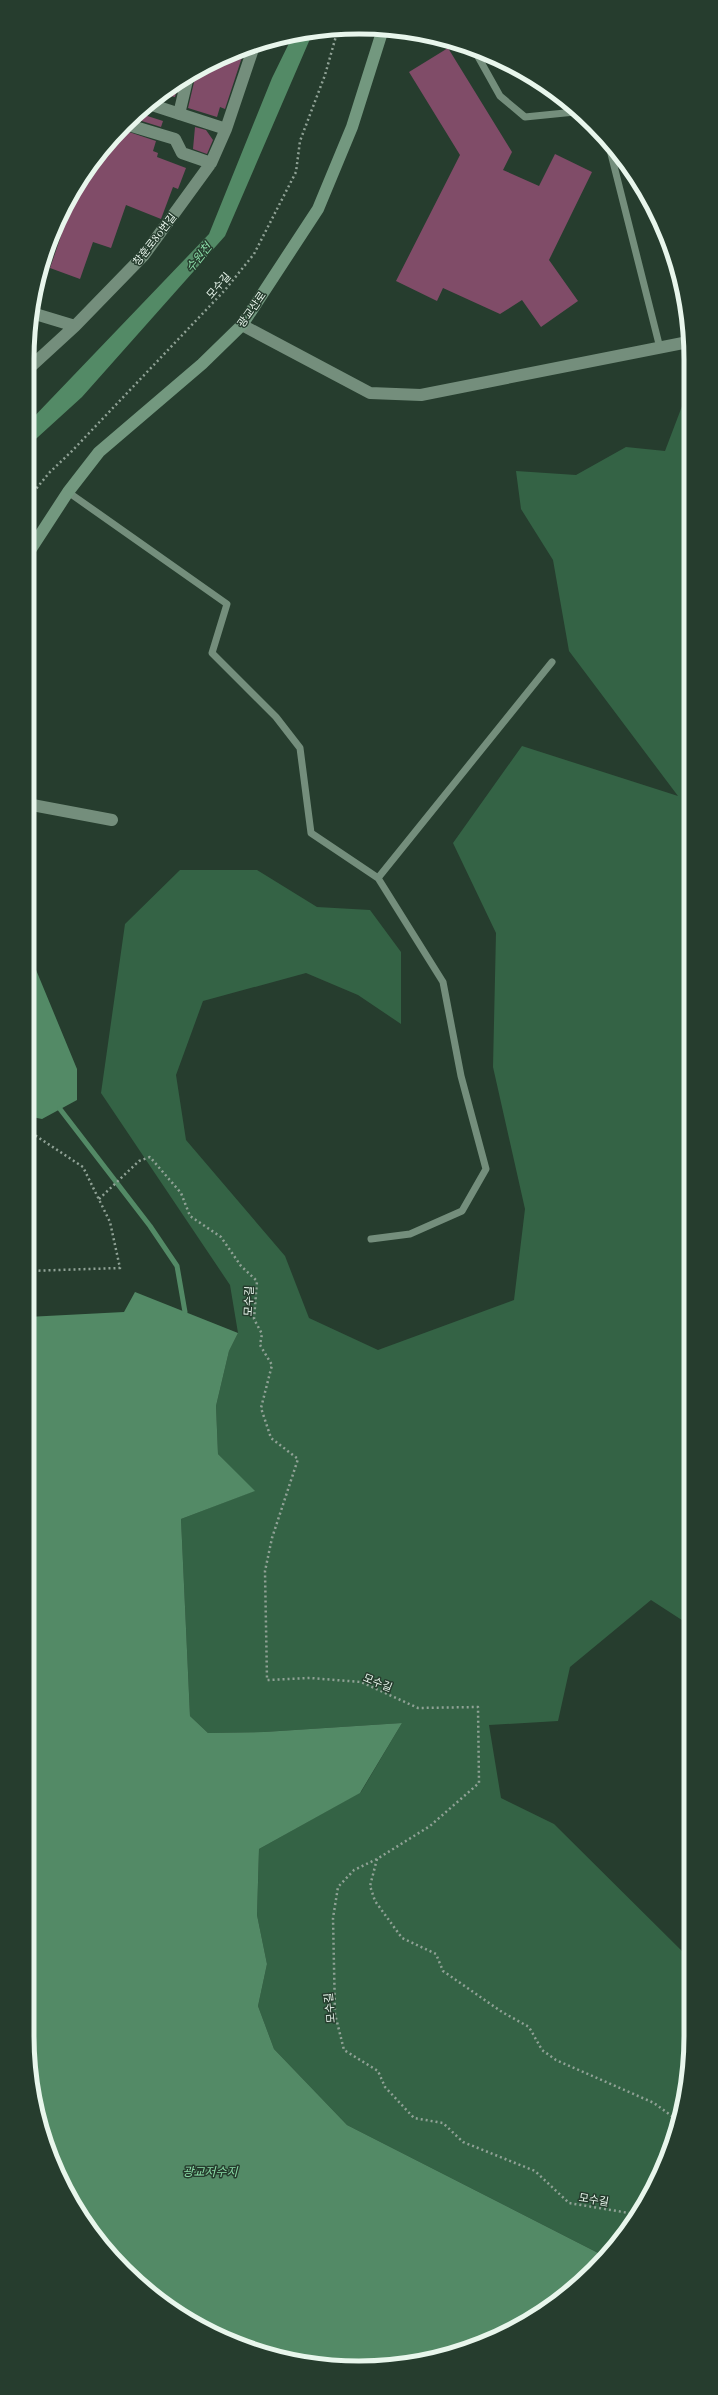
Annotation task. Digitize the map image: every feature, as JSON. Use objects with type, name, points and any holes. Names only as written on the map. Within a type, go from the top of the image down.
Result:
[{"type":"street","name":"광교산로","points":[[34,543],[68,492],[99,452],[202,364],[242,325],[318,209],[352,127],[381,35]]},
{"type":"street","name":"창훈로80번길","points":[[34,364],[75,326],[144,255],[211,163],[226,129],[252,52]]},
{"type":"street","points":[[180,114],[186,84]]},
{"type":"street","points":[[155,106],[226,129]]},
{"type":"street","points":[[132,126],[175,139],[182,153],[211,163]]},
{"type":"street","points":[[37,315],[75,326]]},
{"type":"street","points":[[242,325],[370,393],[421,395],[683,343]]},
{"type":"street","points":[[34,805],[112,820]]},
{"type":"lane","points":[[478,57],[500,96],[525,117],[570,112]]},
{"type":"lane","points":[[610,153],[660,348]]},
{"type":"lane","points":[[68,492],[227,604],[212,653],[276,717],[300,748],[311,833],[378,878],[443,982],[461,1076],[486,1169],[462,1211],[410,1234],[371,1239]]},
{"type":"lane","points":[[378,878],[552,662]]},
{"type":"path","name":"모수길","points":[[34,491],[49,473],[72,452],[220,296],[254,254],[296,172],[300,141],[325,75],[336,35]]},
{"type":"path","points":[[34,1135],[83,1167],[110,1222],[120,1268],[34,1271]]},
{"type":"path","name":"모수길","points":[[99,1198],[139,1161],[150,1157],[181,1193],[190,1216],[221,1237],[241,1266],[257,1281],[254,1319],[262,1334],[260,1345],[272,1365],[261,1408],[271,1438],[298,1459],[278,1518],[265,1571],[267,1680],[310,1678],[361,1682],[418,1708],[478,1707],[479,1782],[430,1826],[377,1859],[354,1870],[338,1887],[333,1918],[335,2014],[344,2050],[378,2071],[385,2087],[414,2118],[443,2123],[463,2142],[535,2171],[569,2203],[631,2214]]},
{"type":"path","points":[[377,1859],[370,1886],[375,1901],[402,1938],[436,1954],[443,1971],[502,2012],[529,2027],[542,2050],[556,2060],[654,2103],[674,2117]]},
{"type":"shaded area","points":[[684,401],[684,1621],[651,1600],[570,1667],[558,1721],[489,1725],[501,1798],[554,1824],[684,1953],[683,2057],[678,2099],[673,2120],[667,2140],[650,2180],[629,2217],[617,2234],[600,2254],[347,2125],[274,2049],[258,2006],[267,1964],[257,1915],[259,1849],[361,1792],[402,1723],[264,1732],[208,1733],[190,1716],[181,1519],[254,1491],[218,1454],[216,1406],[229,1351],[238,1333],[230,1285],[101,1093],[125,924],[180,870],[257,870],[317,907],[370,910],[401,952],[401,1024],[358,995],[306,973],[203,1001],[176,1075],[186,1140],[285,1256],[309,1318],[378,1350],[514,1300],[525,1209],[493,1067],[496,933],[453,843],[522,746],[678,796],[569,651],[553,560],[521,509],[516,471],[576,475],[626,447],[665,451]]},
{"type":"water","name":"수원천","points":[[310,38],[225,236],[82,397],[34,441],[34,417],[209,234],[272,78],[290,41]]},
{"type":"water","points":[[34,965],[77,1069],[77,1100],[42,1119],[34,1117]]},
{"type":"water","name":"광교저수지","points":[[135,1292],[238,1333],[229,1351],[216,1406],[218,1454],[255,1491],[181,1519],[190,1716],[208,1733],[264,1732],[402,1723],[360,1793],[259,1849],[257,1915],[267,1964],[258,2006],[274,2049],[347,2125],[600,2254],[589,2266],[557,2294],[540,2306],[503,2327],[463,2344],[422,2355],[401,2358],[359,2361],[338,2360],[296,2355],[275,2350],[255,2344],[215,2327],[178,2306],[161,2294],[129,2266],[101,2234],[89,2217],[68,2180],[51,2140],[40,2099],[34,2036],[34,1317],[124,1312]]},
{"type":"building","points":[[448,48],[512,152],[503,170],[539,186],[555,154],[592,172],[549,260],[578,301],[541,327],[522,300],[500,314],[443,288],[437,301],[396,281],[460,155],[409,72]]},
{"type":"building","points":[[242,56],[225,109],[220,107],[217,117],[188,108],[195,79],[215,68]]},
{"type":"building","points":[[177,90],[175,97],[169,96]]},
{"type":"building","points":[[145,115],[163,121],[161,127],[139,120]]},
{"type":"building","points":[[195,127],[206,130],[213,140],[207,154],[193,149]]},
{"type":"building","points":[[127,131],[156,141],[153,151],[158,153],[157,157],[186,168],[178,189],[173,187],[161,219],[126,205],[111,248],[93,242],[80,279],[50,268],[62,233],[60,232],[68,215],[89,178],[101,161]]},
{"type":"waterway","points":[[60,1109],[150,1226],[177,1266],[185,1312]]}]
